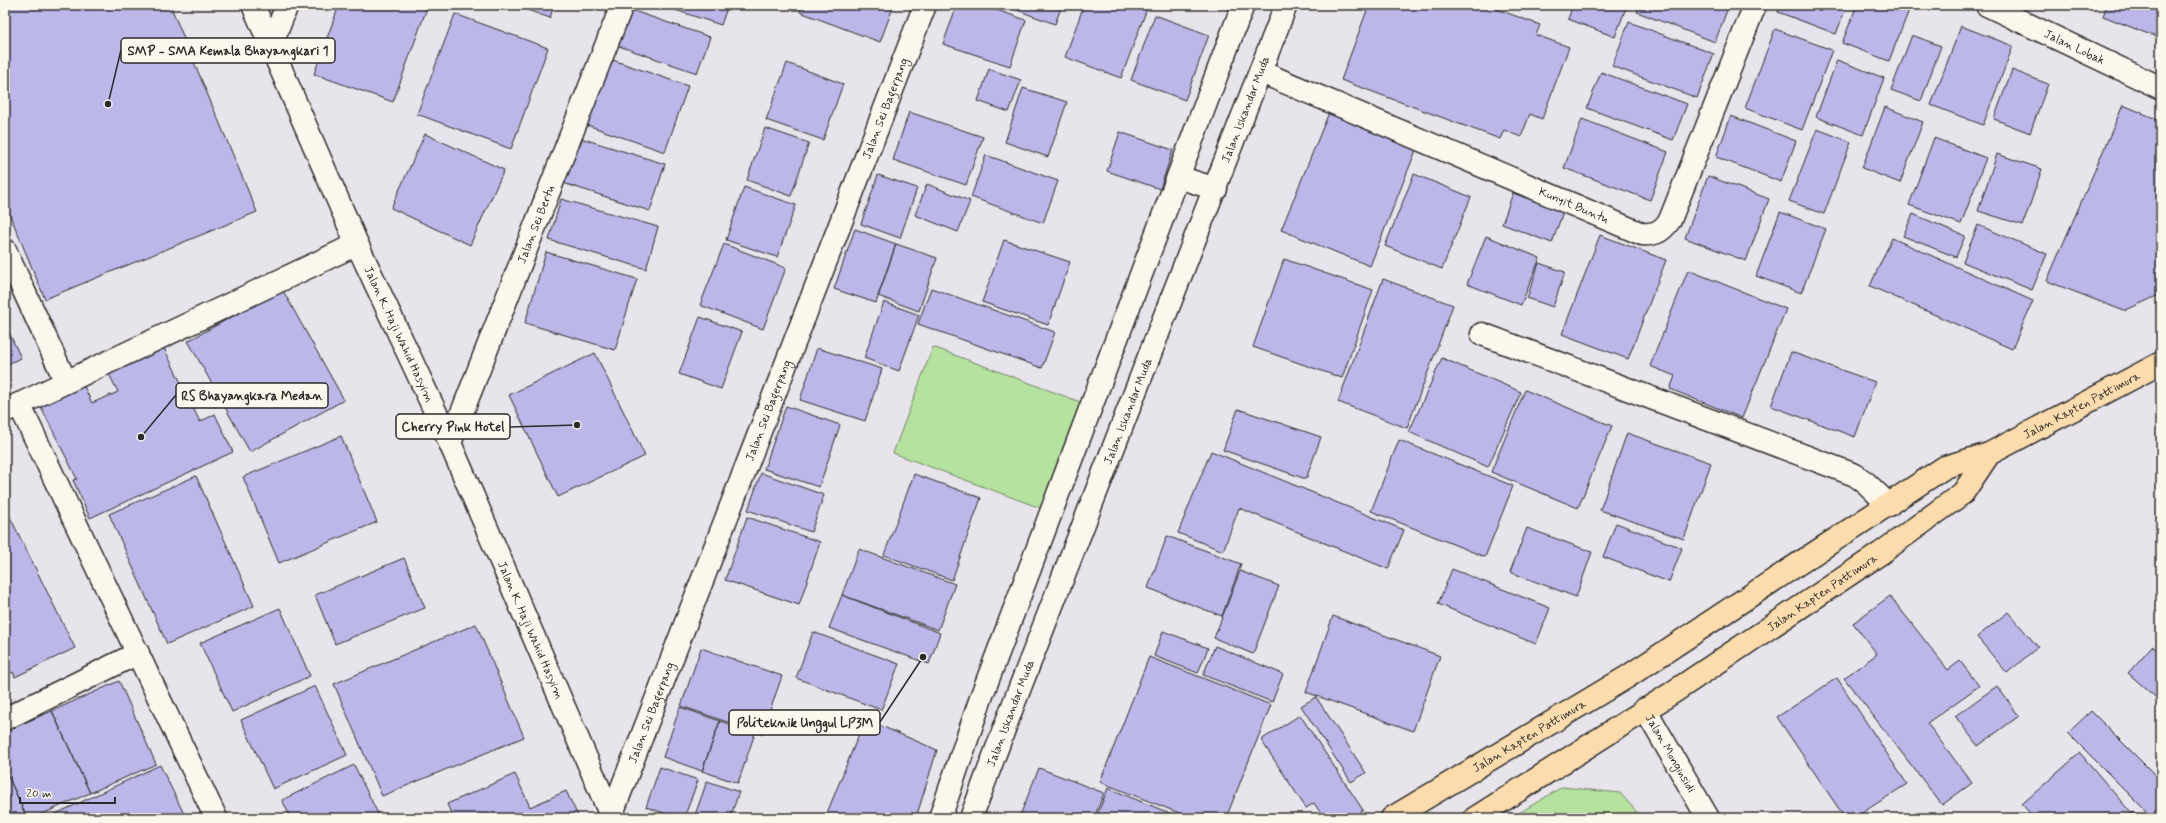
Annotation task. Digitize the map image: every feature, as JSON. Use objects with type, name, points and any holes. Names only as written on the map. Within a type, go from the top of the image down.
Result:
[{"type":"main road","name":"Jalan Kapten Pattimura","points":[[1392,818],[1627,677],[1945,467],[1989,454],[2161,363]]},
{"type":"main road","name":"Jalan Kapten Pattimura","points":[[1475,818],[1672,693],[1881,554],[1963,492],[1989,454]]},
{"type":"street","name":"Jalan K. Haji Wahid Hasyim","points":[[253,5],[270,46],[288,81],[356,244],[450,443],[611,817]]},
{"type":"street","points":[[270,46],[286,5]]},
{"type":"street","name":"Jalan Sei Bertu","points":[[450,443],[622,5]]},
{"type":"street","name":"Jalan Sei Bagerpang","points":[[611,817],[925,5]]},
{"type":"street","points":[[940,818],[982,695],[1244,5]]},
{"type":"street","name":"Jalan Iskandar Muda","points":[[971,818],[1012,708],[1216,189],[1286,5]]},
{"type":"street","name":"Kunyit Buntu","points":[[1261,72],[1642,234],[1654,235],[1664,228],[1670,220],[1755,5]]},
{"type":"street","name":"Jalan Lobak","points":[[1987,5],[2161,88]]},
{"type":"street","points":[[1178,177],[1216,189]]},
{"type":"street","points":[[216,818],[138,653],[12,407],[356,244]]},
{"type":"street","points":[[5,250],[66,382]]},
{"type":"street","points":[[1482,334],[1855,475],[1866,483],[1889,505]]},
{"type":"street","points":[[5,718],[138,653]]},
{"type":"street","name":"Jalan Monginsidi","points":[[1645,709],[1708,818]]},
{"type":"green space","points":[[933,347],[1083,403],[1043,509],[893,453]]},
{"type":"green space","points":[[1562,787],[1620,793],[1642,818],[1511,818]]},
{"type":"building","points":[[5,5],[170,5],[257,212],[45,299],[5,203]]},
{"type":"building","points":[[339,5],[428,5],[393,102],[314,74]]},
{"type":"building","points":[[513,5],[554,5],[550,18]]},
{"type":"building","points":[[660,5],[728,5],[721,25]]},
{"type":"building","points":[[802,5],[894,5],[880,42],[800,12]]},
{"type":"building","points":[[957,5],[982,5],[1026,20],[1010,66],[943,44]]},
{"type":"building","points":[[1003,5],[1062,5],[1055,24]]},
{"type":"building","points":[[1084,5],[1148,6],[1121,78],[1065,57]]},
{"type":"building","points":[[1369,5],[1486,5],[1540,25],[1536,35],[1569,47],[1542,119],[1530,114],[1521,137],[1504,130],[1500,139],[1341,80]]},
{"type":"building","points":[[1573,5],[1627,5],[1615,37],[1568,19]]},
{"type":"building","points":[[1640,5],[1729,5],[1715,42],[1637,12]]},
{"type":"building","points":[[1780,5],[1847,5],[1836,34],[1778,12]]},
{"type":"building","points":[[1857,5],[1911,5],[1889,61],[1842,43]]},
{"type":"building","points":[[2107,5],[2161,5],[2161,39],[2103,16]]},
{"type":"building","points":[[628,9],[710,37],[697,73],[616,45]]},
{"type":"building","points":[[455,14],[548,48],[511,149],[417,114]]},
{"type":"building","points":[[1155,15],[1209,35],[1185,100],[1131,80]]},
{"type":"building","points":[[1629,22],[1714,54],[1697,98],[1612,66]]},
{"type":"building","points":[[1961,26],[2013,46],[1983,125],[1931,105]]},
{"type":"building","points":[[1775,29],[1832,50],[1802,130],[1745,108]]},
{"type":"building","points":[[1912,35],[1941,46],[1921,101],[1891,90]]},
{"type":"building","points":[[607,58],[688,86],[665,152],[584,124]]},
{"type":"building","points":[[1837,60],[1884,78],[1863,135],[1816,117]]},
{"type":"building","points":[[787,63],[843,84],[823,140],[766,120]]},
{"type":"building","points":[[989,69],[1021,80],[1009,112],[978,101]]},
{"type":"building","points":[[2012,70],[2048,84],[2030,133],[1994,119]]},
{"type":"building","points":[[1601,72],[1687,104],[1673,140],[1587,108]]},
{"type":"building","points":[[1023,88],[1067,102],[1048,157],[1005,142]]},
{"type":"building","points":[[2123,105],[2161,121],[2161,294],[2124,311],[2047,281]]},
{"type":"building","points":[[1885,107],[1923,122],[1900,183],[1862,168]]},
{"type":"building","points":[[1330,110],[1418,145],[1370,266],[1281,230]]},
{"type":"building","points":[[909,112],[983,137],[966,185],[893,160]]},
{"type":"building","points":[[1731,116],[1796,141],[1781,182],[1716,157]]},
{"type":"building","points":[[1582,119],[1668,152],[1650,200],[1564,168]]},
{"type":"building","points":[[765,128],[809,143],[791,196],[747,180]]},
{"type":"building","points":[[1817,129],[1851,142],[1824,214],[1789,201]]},
{"type":"building","points":[[1120,132],[1173,150],[1160,189],[1107,171]]},
{"type":"building","points":[[425,134],[504,170],[470,245],[391,208]]},
{"type":"building","points":[[577,137],[665,164],[650,211],[563,183]]},
{"type":"building","points":[[1934,138],[1986,158],[1961,224],[1909,205]]},
{"type":"building","points":[[1997,154],[2042,169],[2023,225],[1978,211]]},
{"type":"building","points":[[986,155],[1058,181],[1043,223],[971,197]]},
{"type":"building","points":[[1414,174],[1471,197],[1442,269],[1385,246]]},
{"type":"building","points":[[878,175],[917,188],[900,238],[861,224]]},
{"type":"building","points":[[1708,176],[1769,199],[1746,261],[1685,238]]},
{"type":"building","points":[[927,184],[970,201],[958,232],[915,215]]},
{"type":"building","points":[[744,187],[796,205],[777,257],[726,240]]},
{"type":"building","points":[[1513,193],[1563,212],[1552,243],[1502,224]]},
{"type":"building","points":[[561,199],[658,227],[646,269],[549,240]]},
{"type":"building","points":[[1780,212],[1826,229],[1801,293],[1756,276]]},
{"type":"building","points":[[1913,214],[1965,236],[1956,257],[1903,236]]},
{"type":"building","points":[[1978,225],[2047,254],[2032,290],[1963,262]]},
{"type":"building","points":[[855,229],[896,244],[876,303],[834,289]]},
{"type":"building","points":[[1600,235],[1666,260],[1628,359],[1562,334]]},
{"type":"building","points":[[1486,236],[1540,258],[1521,305],[1467,284]]},
{"type":"building","points":[[1892,238],[2033,301],[2012,349],[1870,286]]},
{"type":"building","points":[[1004,240],[1070,262],[1048,325],[982,302]]},
{"type":"building","points":[[724,244],[786,268],[763,329],[700,305]]},
{"type":"building","points":[[896,244],[937,258],[919,311],[878,296]]},
{"type":"building","points":[[546,252],[637,279],[615,350],[525,323]]},
{"type":"building","points":[[1284,259],[1373,290],[1342,378],[1253,347]]},
{"type":"building","points":[[1539,263],[1565,272],[1553,307],[1527,298]]},
{"type":"building","points":[[1688,270],[1786,309],[1742,418],[1670,389],[1675,376],[1650,366]]},
{"type":"building","points":[[1383,279],[1453,305],[1407,428],[1338,402]]},
{"type":"building","points":[[931,288],[1055,332],[1042,368],[918,324]]},
{"type":"building","points":[[282,289],[344,400],[250,452],[188,341]]},
{"type":"building","points":[[884,302],[919,315],[899,371],[864,358]]},
{"type":"building","points":[[700,317],[742,332],[721,389],[679,374]]},
{"type":"building","points":[[5,324],[21,358],[5,365]]},
{"type":"building","points":[[164,348],[200,422],[215,414],[233,452],[90,518],[73,480],[77,479],[36,397],[79,376],[92,403],[118,392],[109,374]]},
{"type":"building","points":[[817,348],[882,369],[865,421],[800,400]]},
{"type":"building","points":[[1791,352],[1875,382],[1855,437],[1771,406]]},
{"type":"building","points":[[595,353],[645,456],[558,497],[509,395]]},
{"type":"building","points":[[1442,358],[1521,392],[1488,467],[1409,432]]},
{"type":"building","points":[[1525,390],[1612,426],[1578,508],[1491,472]]},
{"type":"building","points":[[786,406],[840,425],[819,487],[764,469]]},
{"type":"building","points":[[1238,409],[1321,437],[1306,479],[1223,450]]},
{"type":"building","points":[[1627,433],[1711,463],[1684,539],[1600,510]]},
{"type":"building","points":[[341,436],[377,522],[279,563],[243,477]]},
{"type":"building","points":[[1399,440],[1513,486],[1485,557],[1371,511]]},
{"type":"building","points":[[1211,451],[1404,530],[1388,569],[1239,508],[1223,551],[1178,533]]},
{"type":"building","points":[[761,473],[824,495],[811,532],[748,510]]},
{"type":"building","points":[[914,474],[981,498],[952,580],[884,555]]},
{"type":"building","points":[[196,476],[254,606],[167,644],[109,514]]},
{"type":"building","points":[[5,507],[75,648],[15,677],[13,672],[5,676]]},
{"type":"building","points":[[747,517],[820,542],[799,605],[725,580]]},
{"type":"building","points":[[1616,523],[1682,548],[1669,582],[1603,557]]},
{"type":"building","points":[[1527,528],[1592,552],[1576,597],[1510,572]]},
{"type":"building","points":[[2161,533],[2161,547],[2155,542]]},
{"type":"building","points":[[1167,536],[1241,564],[1222,616],[1148,588]]},
{"type":"building","points":[[859,549],[955,584],[938,630],[842,595]]},
{"type":"building","points":[[404,558],[425,608],[335,644],[315,595]]},
{"type":"building","points":[[1452,569],[1550,608],[1536,644],[1438,604]]},
{"type":"building","points":[[1240,571],[1279,586],[1253,654],[1214,638]]},
{"type":"building","points":[[842,595],[940,633],[929,664],[829,628]]},
{"type":"building","points":[[1890,596],[1948,670],[1960,661],[1979,686],[1927,723],[1972,783],[1942,805],[1844,678],[1877,654],[1853,623]]},
{"type":"building","points":[[280,608],[310,676],[232,712],[200,643]]},
{"type":"building","points":[[2008,612],[2038,647],[2007,673],[1977,637]]},
{"type":"building","points":[[1333,616],[1440,656],[1413,731],[1306,692]]},
{"type":"building","points":[[476,624],[524,737],[382,796],[334,684]]},
{"type":"building","points":[[1163,631],[1208,648],[1198,673],[1154,656]]},
{"type":"building","points":[[813,632],[899,664],[881,710],[796,678]]},
{"type":"building","points":[[1215,646],[1283,674],[1272,702],[1203,675]]},
{"type":"building","points":[[2152,646],[2161,653],[2161,702],[2128,673]]},
{"type":"building","points":[[701,648],[782,676],[762,734],[681,706]]},
{"type":"building","points":[[1149,657],[1271,705],[1226,818],[1192,818],[1100,782]]},
{"type":"building","points":[[1837,678],[1907,784],[1854,818],[1845,818],[1777,717]]},
{"type":"building","points":[[119,681],[156,764],[90,793],[52,711]]},
{"type":"building","points":[[315,686],[347,755],[273,789],[241,720]]},
{"type":"building","points":[[1997,686],[2019,716],[1978,746],[1955,716]]},
{"type":"building","points":[[1316,697],[1366,773],[1351,782],[1301,706]]},
{"type":"building","points":[[680,707],[720,721],[702,771],[663,757]]},
{"type":"building","points":[[52,711],[90,793],[33,818],[27,818],[5,769],[5,731]]},
{"type":"building","points":[[2091,711],[2161,781],[2161,804],[2150,815],[2068,733]]},
{"type":"building","points":[[1300,715],[1363,810],[1351,818],[1324,818],[1314,803],[1306,808],[1261,740]]},
{"type":"building","points":[[865,719],[937,750],[916,818],[825,818]]},
{"type":"building","points":[[720,721],[755,733],[738,783],[702,771]]},
{"type":"building","points":[[2080,753],[2131,813],[2125,818],[2034,818],[2022,804]]},
{"type":"building","points":[[160,765],[186,818],[47,818]]},
{"type":"building","points":[[354,765],[380,818],[291,818],[282,800]]},
{"type":"building","points":[[660,767],[698,780],[684,818],[679,818],[646,807]]},
{"type":"building","points":[[1039,768],[1104,793],[1094,818],[1019,818]]},
{"type":"building","points":[[5,769],[27,818],[5,818]]},
{"type":"building","points":[[515,774],[530,807],[566,791],[579,818],[453,818],[447,804]]},
{"type":"building","points":[[707,781],[739,792],[730,818],[694,818]]},
{"type":"building","points":[[1108,788],[1174,815],[1173,818],[1096,818]]},
{"type":"building","points":[[2133,812],[2139,818],[2126,818]]},
{"type":"place","name":"SMP - SMA Kemala Bhayangkari 1","points":[[108,104]]},
{"type":"place","name":"Cherry Pink Hotel","points":[[577,425]]},
{"type":"place","name":"RS Bhayangkara Medan","points":[[141,437]]},
{"type":"place","name":"Politeknik Unggul LP3M","points":[[923,657]]}]
